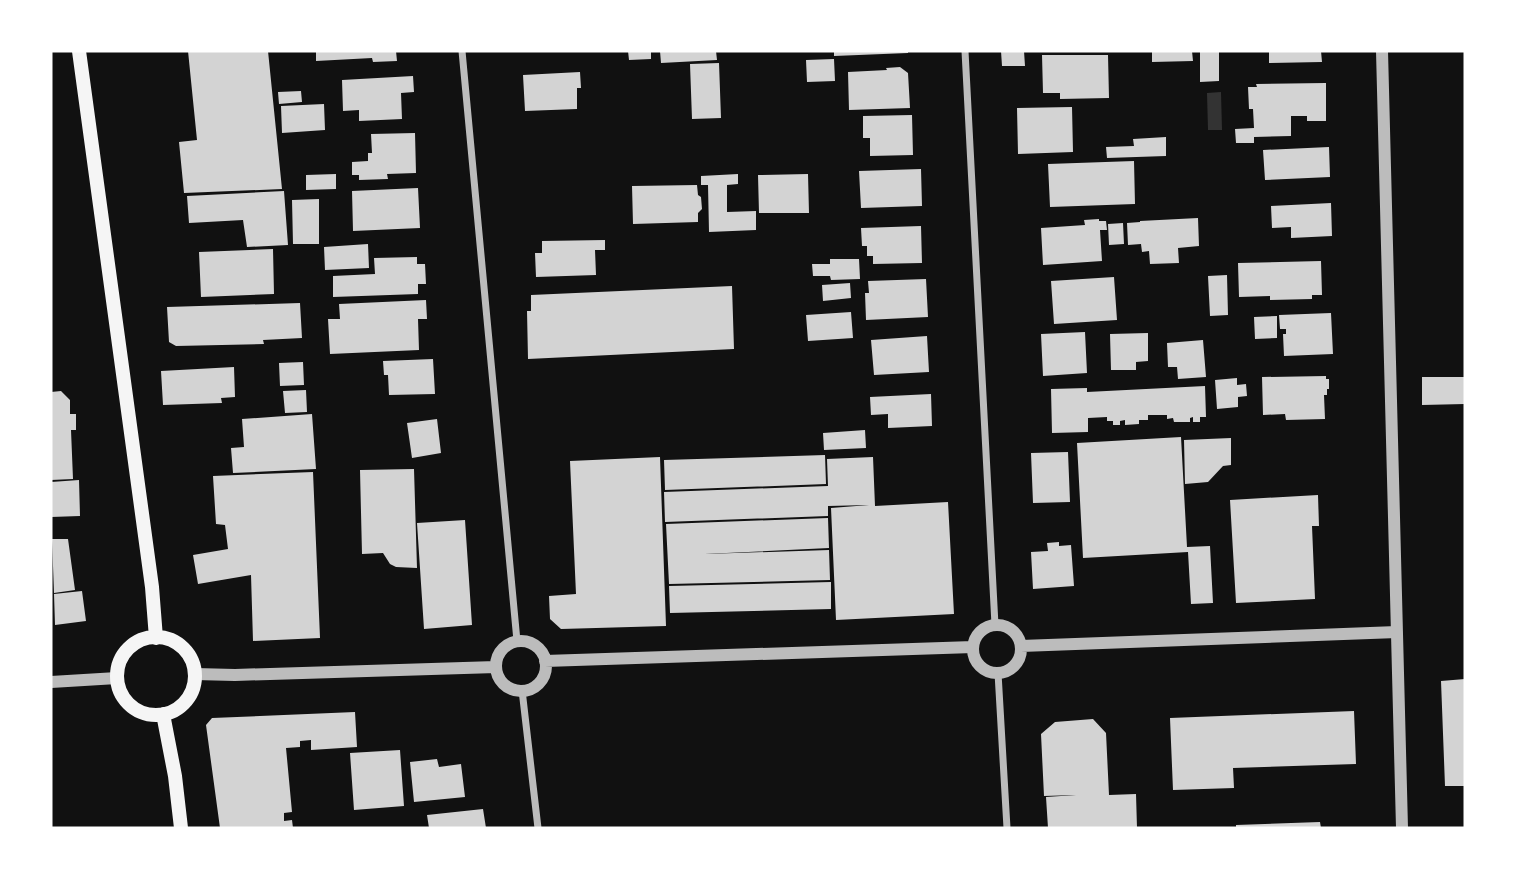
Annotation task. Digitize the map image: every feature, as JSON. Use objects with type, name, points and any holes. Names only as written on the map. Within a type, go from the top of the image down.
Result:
[{"type":"main road","points":[[79,51],[152,587],[156,638]]},
{"type":"main road","points":[[156,638],[180,645],[193,662],[195,674],[195,685],[186,704],[176,711],[163,714],[145,713],[127,702],[120,692],[117,678],[123,656],[131,645],[143,639],[156,638]]},
{"type":"main road","points":[[163,714],[175,776],[181,828]]},
{"type":"street","points":[[462,51],[517,641]]},
{"type":"street","points":[[965,51],[995,625]]},
{"type":"street","points":[[1382,51],[1402,828]]},
{"type":"street","points":[[995,625],[1006,626],[1013,631],[1021,646],[1015,666],[1009,671],[998,673],[992,673],[978,665],[973,647],[976,637],[983,629],[995,625]]},
{"type":"street","points":[[1021,646],[1397,632]]},
{"type":"street","points":[[517,641],[536,646],[545,661],[543,677],[530,689],[522,691],[514,690],[501,682],[496,667],[500,652],[505,646],[517,641]]},
{"type":"street","points":[[545,661],[973,647]]},
{"type":"street","points":[[195,674],[496,667]]},
{"type":"street","points":[[998,673],[1007,828]]},
{"type":"street","points":[[51,682],[117,678]]},
{"type":"street","points":[[522,691],[538,828]]},
{"type":"shaded area","points":[[1221,92],[1222,130],[1208,130],[1207,93]]},
{"type":"building","points":[[188,51],[268,51],[282,189],[184,193],[179,142],[197,140]]},
{"type":"building","points":[[316,51],[396,51],[397,61],[373,62],[372,58],[316,61]]},
{"type":"building","points":[[628,51],[651,51],[651,59],[629,60]]},
{"type":"building","points":[[660,51],[716,51],[717,60],[661,63]]},
{"type":"building","points":[[834,51],[908,51],[908,53],[834,56]]},
{"type":"building","points":[[1001,51],[1024,51],[1025,66],[1002,66]]},
{"type":"building","points":[[1152,51],[1192,51],[1193,61],[1152,62]]},
{"type":"building","points":[[1200,51],[1219,51],[1219,81],[1200,82]]},
{"type":"building","points":[[1269,51],[1321,51],[1322,62],[1269,63]]},
{"type":"building","points":[[1042,55],[1108,55],[1109,98],[1060,99],[1060,93],[1043,93]]},
{"type":"building","points":[[834,59],[835,81],[807,82],[806,60]]},
{"type":"building","points":[[719,63],[721,118],[692,119],[690,64]]},
{"type":"building","points":[[900,67],[908,73],[910,108],[849,110],[848,72]]},
{"type":"building","points":[[580,72],[581,88],[577,88],[577,109],[525,111],[523,75]]},
{"type":"building","points":[[413,76],[414,92],[401,93],[402,119],[359,121],[359,110],[343,111],[342,80]]},
{"type":"building","points":[[1326,83],[1326,121],[1307,121],[1307,116],[1291,116],[1291,136],[1254,137],[1254,143],[1236,143],[1235,129],[1254,128],[1253,109],[1249,109],[1248,87],[1257,87],[1256,84]]},
{"type":"building","points":[[301,91],[302,102],[279,104],[278,92]]},
{"type":"building","points":[[324,104],[325,130],[282,133],[281,106]]},
{"type":"building","points":[[1072,107],[1073,152],[1018,154],[1017,108]]},
{"type":"building","points":[[912,115],[913,155],[870,156],[870,138],[863,138],[863,116]]},
{"type":"building","points":[[415,133],[416,173],[387,174],[388,179],[359,180],[359,175],[352,175],[352,162],[368,161],[368,153],[372,153],[371,134]]},
{"type":"building","points":[[1166,137],[1166,156],[1107,158],[1106,147],[1134,146],[1133,139]]},
{"type":"building","points":[[1329,147],[1330,177],[1265,180],[1263,150]]},
{"type":"building","points":[[1134,161],[1135,204],[1050,207],[1048,164]]},
{"type":"building","points":[[921,169],[922,206],[861,208],[859,171]]},
{"type":"building","points":[[336,174],[336,189],[306,190],[306,175]]},
{"type":"building","points":[[738,174],[738,184],[727,185],[727,212],[756,211],[756,230],[709,232],[708,185],[701,185],[701,176]]},
{"type":"building","points":[[808,174],[809,213],[759,213],[758,175]]},
{"type":"building","points":[[697,185],[702,209],[698,213],[698,222],[633,224],[632,186]]},
{"type":"building","points":[[418,188],[420,228],[353,231],[352,191]]},
{"type":"building","points":[[284,191],[288,245],[247,247],[243,220],[189,223],[187,196]]},
{"type":"building","points":[[319,199],[319,244],[293,244],[292,200]]},
{"type":"building","points":[[1331,203],[1332,236],[1291,238],[1291,227],[1272,228],[1271,206]]},
{"type":"building","points":[[1198,218],[1199,246],[1178,248],[1179,263],[1150,264],[1149,251],[1142,252],[1141,244],[1128,245],[1127,223]]},
{"type":"building","points":[[1084,220],[1106,221],[1107,230],[1100,230],[1102,261],[1043,265],[1041,228],[1085,225]]},
{"type":"building","points":[[1123,223],[1124,244],[1109,245],[1108,224]]},
{"type":"building","points":[[921,226],[922,263],[873,264],[873,256],[867,256],[867,246],[862,246],[861,228]]},
{"type":"building","points":[[605,240],[605,250],[595,250],[596,275],[536,277],[535,253],[542,253],[542,241]]},
{"type":"building","points":[[368,244],[369,268],[325,270],[324,247]]},
{"type":"building","points":[[273,249],[274,294],[201,297],[199,252]]},
{"type":"building","points":[[417,257],[417,264],[425,264],[426,284],[418,284],[418,294],[333,297],[333,276],[375,274],[374,258]]},
{"type":"building","points":[[830,259],[859,259],[860,279],[831,280],[830,276],[813,276],[812,264],[830,264]]},
{"type":"building","points":[[1321,261],[1322,295],[1312,295],[1312,299],[1270,300],[1270,296],[1239,297],[1238,263]]},
{"type":"building","points":[[1227,275],[1228,315],[1210,316],[1208,276]]},
{"type":"building","points":[[1114,277],[1117,320],[1054,324],[1051,281]]},
{"type":"building","points":[[926,279],[928,317],[866,320],[865,293],[869,293],[868,281]]},
{"type":"building","points":[[850,283],[851,298],[823,301],[822,285]]},
{"type":"building","points":[[732,286],[734,349],[528,359],[527,311],[531,311],[531,295]]},
{"type":"building","points":[[426,300],[427,319],[418,319],[419,350],[330,354],[328,319],[340,319],[339,304]]},
{"type":"building","points":[[300,303],[302,338],[263,340],[264,344],[176,346],[169,342],[167,307]]},
{"type":"building","points":[[851,312],[853,338],[808,341],[806,315]]},
{"type":"building","points":[[1331,313],[1333,354],[1284,356],[1283,334],[1286,334],[1286,329],[1280,329],[1279,315]]},
{"type":"building","points":[[1277,316],[1277,338],[1255,339],[1254,317]]},
{"type":"building","points":[[1085,332],[1087,373],[1043,376],[1041,334]]},
{"type":"building","points":[[1148,333],[1148,361],[1136,362],[1136,370],[1111,370],[1110,334]]},
{"type":"building","points":[[927,336],[929,372],[874,375],[871,340]]},
{"type":"building","points":[[1203,340],[1206,377],[1178,379],[1177,367],[1168,367],[1167,343]]},
{"type":"building","points":[[433,359],[435,394],[389,395],[388,375],[384,375],[383,361]]},
{"type":"building","points":[[303,362],[304,385],[280,386],[279,363]]},
{"type":"building","points":[[234,367],[235,397],[221,398],[222,403],[163,405],[161,371]]},
{"type":"building","points":[[1326,376],[1326,379],[1329,379],[1329,389],[1327,395],[1324,395],[1325,419],[1286,420],[1285,414],[1263,415],[1262,377]]},
{"type":"building","points":[[1422,377],[1465,377],[1465,404],[1422,405]]},
{"type":"building","points":[[1237,378],[1237,385],[1246,384],[1247,396],[1238,397],[1238,407],[1217,409],[1215,380]]},
{"type":"building","points":[[1205,386],[1206,417],[1200,417],[1200,422],[1193,422],[1193,417],[1190,422],[1174,422],[1173,418],[1167,419],[1167,415],[1148,415],[1148,420],[1139,420],[1139,424],[1125,425],[1125,420],[1120,421],[1120,425],[1113,425],[1113,421],[1107,421],[1107,417],[1088,418],[1088,432],[1052,433],[1051,389],[1087,388],[1087,392]]},
{"type":"building","points":[[306,390],[307,412],[285,413],[283,391]]},
{"type":"building","points":[[61,391],[70,400],[70,414],[76,414],[76,430],[71,430],[73,479],[51,480],[51,392]]},
{"type":"building","points":[[931,394],[932,426],[888,428],[888,414],[871,415],[870,397]]},
{"type":"building","points":[[312,414],[316,469],[233,473],[231,448],[244,447],[242,419]]},
{"type":"building","points":[[437,419],[441,453],[412,458],[407,423]]},
{"type":"building","points":[[865,430],[866,448],[824,450],[823,433]]},
{"type":"building","points":[[1181,437],[1187,547],[1210,546],[1213,603],[1191,604],[1188,552],[1083,558],[1077,443]]},
{"type":"building","points":[[1231,438],[1231,465],[1223,466],[1208,482],[1185,484],[1184,440]]},
{"type":"building","points":[[1068,452],[1070,502],[1033,503],[1031,453]]},
{"type":"building","points":[[825,455],[826,484],[665,490],[664,460]]},
{"type":"building","points":[[660,457],[666,626],[561,629],[550,619],[549,596],[576,594],[570,461]]},
{"type":"building","points":[[873,457],[875,506],[948,502],[954,614],[836,620],[831,508],[869,505],[828,506],[828,516],[665,522],[664,492],[828,486],[827,459]]},
{"type":"building","points":[[414,469],[417,568],[396,567],[390,564],[383,553],[362,554],[360,470]]},
{"type":"building","points":[[313,472],[320,638],[253,641],[251,575],[198,584],[193,555],[228,549],[225,525],[216,524],[213,476]]},
{"type":"building","points":[[79,480],[80,516],[51,517],[51,482]]},
{"type":"building","points":[[1318,495],[1319,526],[1312,526],[1315,599],[1236,603],[1230,500]]},
{"type":"building","points":[[828,518],[829,548],[705,554],[829,550],[830,580],[669,584],[666,524]]},
{"type":"building","points":[[465,520],[472,625],[424,629],[417,523]]},
{"type":"building","points":[[52,539],[68,539],[75,590],[54,593]]},
{"type":"building","points":[[1059,542],[1059,546],[1071,545],[1074,586],[1033,589],[1031,552],[1048,551],[1047,543]]},
{"type":"building","points":[[831,582],[831,609],[670,613],[669,586]]},
{"type":"building","points":[[82,591],[86,621],[55,625],[54,594]]},
{"type":"building","points":[[1465,679],[1465,786],[1445,786],[1441,681]]},
{"type":"building","points":[[1354,711],[1356,764],[1233,768],[1234,788],[1173,790],[1170,718]]},
{"type":"building","points":[[355,712],[357,747],[311,750],[311,740],[300,741],[300,747],[286,748],[292,812],[284,813],[284,821],[292,820],[293,828],[220,828],[206,725],[212,718]]},
{"type":"building","points":[[1093,719],[1106,733],[1109,795],[1136,794],[1137,828],[1048,828],[1046,797],[1076,795],[1044,796],[1041,734],[1055,722]]},
{"type":"building","points":[[400,750],[404,806],[354,810],[350,753]]},
{"type":"building","points":[[437,759],[439,767],[461,764],[465,797],[414,802],[410,762]]},
{"type":"building","points":[[483,809],[486,828],[429,828],[427,815]]},
{"type":"building","points":[[1320,822],[1321,828],[1236,828],[1236,825]]}]
